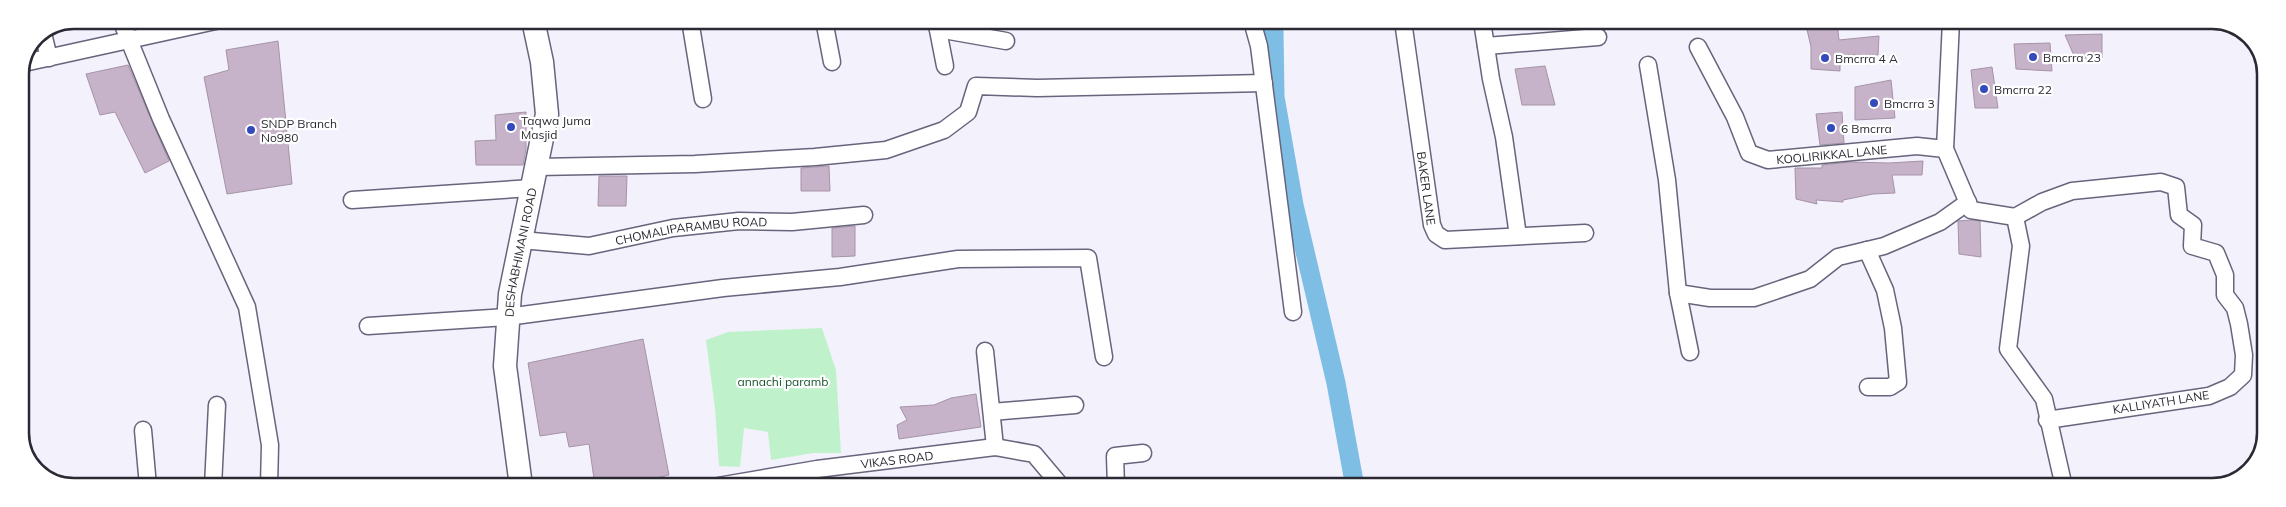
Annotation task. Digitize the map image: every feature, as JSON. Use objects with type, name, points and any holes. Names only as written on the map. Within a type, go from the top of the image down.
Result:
[{"type":"street","points":[[125,29],[165,128],[247,307],[270,444],[270,478]]},
{"type":"street","points":[[31,62],[179,29]]},
{"type":"street","name":"DESHABHIMANI ROAD","points":[[520,478],[505,366],[506,317],[547,114],[542,62],[535,29]]},
{"type":"street","points":[[691,29],[703,99]]},
{"type":"street","points":[[826,29],[832,62]]},
{"type":"street","points":[[938,29],[945,66]]},
{"type":"street","points":[[954,29],[1006,41]]},
{"type":"street","points":[[1254,29],[1259,46],[1294,312]]},
{"type":"street","name":"BAKER LANE","points":[[1404,29],[1432,225],[1436,234],[1445,240],[1585,233]]},
{"type":"street","points":[[1483,29],[1504,137],[1518,236]]},
{"type":"street","points":[[1951,29],[1945,149],[1971,210],[2014,217],[2021,246],[2008,349],[2044,399],[2047,420],[2062,478]]},
{"type":"street","points":[[1486,46],[1598,36]]},
{"type":"street","points":[[45,40],[49,58]]},
{"type":"street","name":"KOOLIRIKKAL LANE","points":[[1698,47],[1735,117],[1749,153],[1768,160],[1916,146],[1945,149]]},
{"type":"street","points":[[1648,65],[1668,190],[1678,293],[1690,352]]},
{"type":"street","points":[[537,167],[695,164],[815,158],[886,150],[944,130],[968,112],[976,86],[1037,88],[1264,83]]},
{"type":"street","name":"KALLIYATH LANE","points":[[2014,217],[2042,202],[2072,191],[2161,182],[2176,187],[2179,215],[2193,225],[2192,246],[2216,252],[2225,275],[2225,295],[2235,308],[2244,355],[2243,375],[2230,386],[2209,396],[2047,420]]},
{"type":"street","points":[[352,200],[532,188]]},
{"type":"street","points":[[1678,293],[1710,298],[1754,298],[1810,279],[1838,257],[1884,246],[1940,222],[1968,202]]},
{"type":"street","name":"CHOMALIPARAMBU ROAD","points":[[521,240],[589,246],[673,228],[739,221],[792,222],[864,215]]},
{"type":"street","points":[[1867,250],[1885,290],[1893,328],[1898,382],[1890,387],[1868,387]]},
{"type":"street","points":[[368,326],[506,317],[705,290],[840,277],[958,259],[1088,258],[1104,357]]},
{"type":"street","points":[[985,351],[995,447]]},
{"type":"street","points":[[213,478],[217,405]]},
{"type":"street","points":[[992,412],[1075,405]]},
{"type":"street","points":[[143,430],[147,478]]},
{"type":"street","name":"VIKAS ROAD","points":[[766,478],[826,468],[995,447],[1034,454],[1054,478]]},
{"type":"street","points":[[1116,478],[1115,456],[1143,453]]},
{"type":"green space","name":"annachi paramb","points":[[822,328],[836,370],[841,453],[813,453],[771,460],[768,432],[744,428],[740,467],[719,466],[715,408],[706,340],[728,332]]},
{"type":"building","points":[[1807,29],[1838,29],[1839,40],[1879,36],[1878,55],[1840,55],[1840,71],[1811,69],[1811,47]]},
{"type":"building","points":[[2102,34],[2102,58],[2075,58],[2065,35]]},
{"type":"building","name":"SNDP Branch No980","points":[[278,41],[292,184],[227,194],[204,77],[229,70],[226,50]]},
{"type":"building","name":"Bmcrra 23","points":[[2050,43],[2052,71],[2016,69],[2014,44]]},
{"type":"building","points":[[128,65],[169,161],[145,173],[115,112],[100,115],[86,74]]},
{"type":"building","points":[[1545,66],[1555,105],[1522,105],[1515,69]]},
{"type":"building","name":"Bmcrra 22","points":[[1992,67],[1998,108],[1975,108],[1971,70]]},
{"type":"building","name":"Bmcrra 3","points":[[1891,80],[1895,118],[1855,120],[1855,87]]},
{"type":"building","name":"Taqwa Juma Masjid","points":[[526,112],[526,149],[523,165],[476,165],[475,141],[496,140],[495,115]]},
{"type":"building","name":"6 Bmcrra","points":[[1842,112],[1844,143],[1820,145],[1816,114]]},
{"type":"building","points":[[1923,161],[1922,175],[1892,175],[1895,193],[1873,194],[1843,200],[1843,202],[1816,200],[1817,204],[1796,199],[1795,168],[1822,168],[1822,165],[1850,162],[1889,163]]},
{"type":"building","points":[[829,166],[830,191],[801,191],[801,168]]},
{"type":"building","points":[[599,176],[627,176],[626,206],[598,206]]},
{"type":"building","points":[[1958,221],[1980,221],[1981,257],[1959,254]]},
{"type":"building","points":[[855,226],[855,256],[832,257],[832,228]]},
{"type":"building","points":[[643,339],[669,475],[656,478],[594,478],[589,444],[569,447],[566,432],[540,436],[528,363]]},
{"type":"building","points":[[976,394],[981,427],[899,439],[897,425],[907,420],[900,407],[934,405],[951,398]]},
{"type":"waterway","points":[[1273,29],[1275,97],[1294,205],[1336,383],[1353,478]]},
{"type":"place","name":"Bmcrra 23","points":[[2033,57]]},
{"type":"place","name":"Bmcrra 4 A","points":[[1825,58]]},
{"type":"place","name":"Bmcrra 22","points":[[1984,89]]},
{"type":"place","name":"Bmcrra 3","points":[[1874,103]]},
{"type":"place","name":"Taqwa Juma Masjid","points":[[511,127]]},
{"type":"place","name":"6 Bmcrra","points":[[1831,128]]},
{"type":"place","name":"SNDP Branch No980","points":[[251,130]]}]
